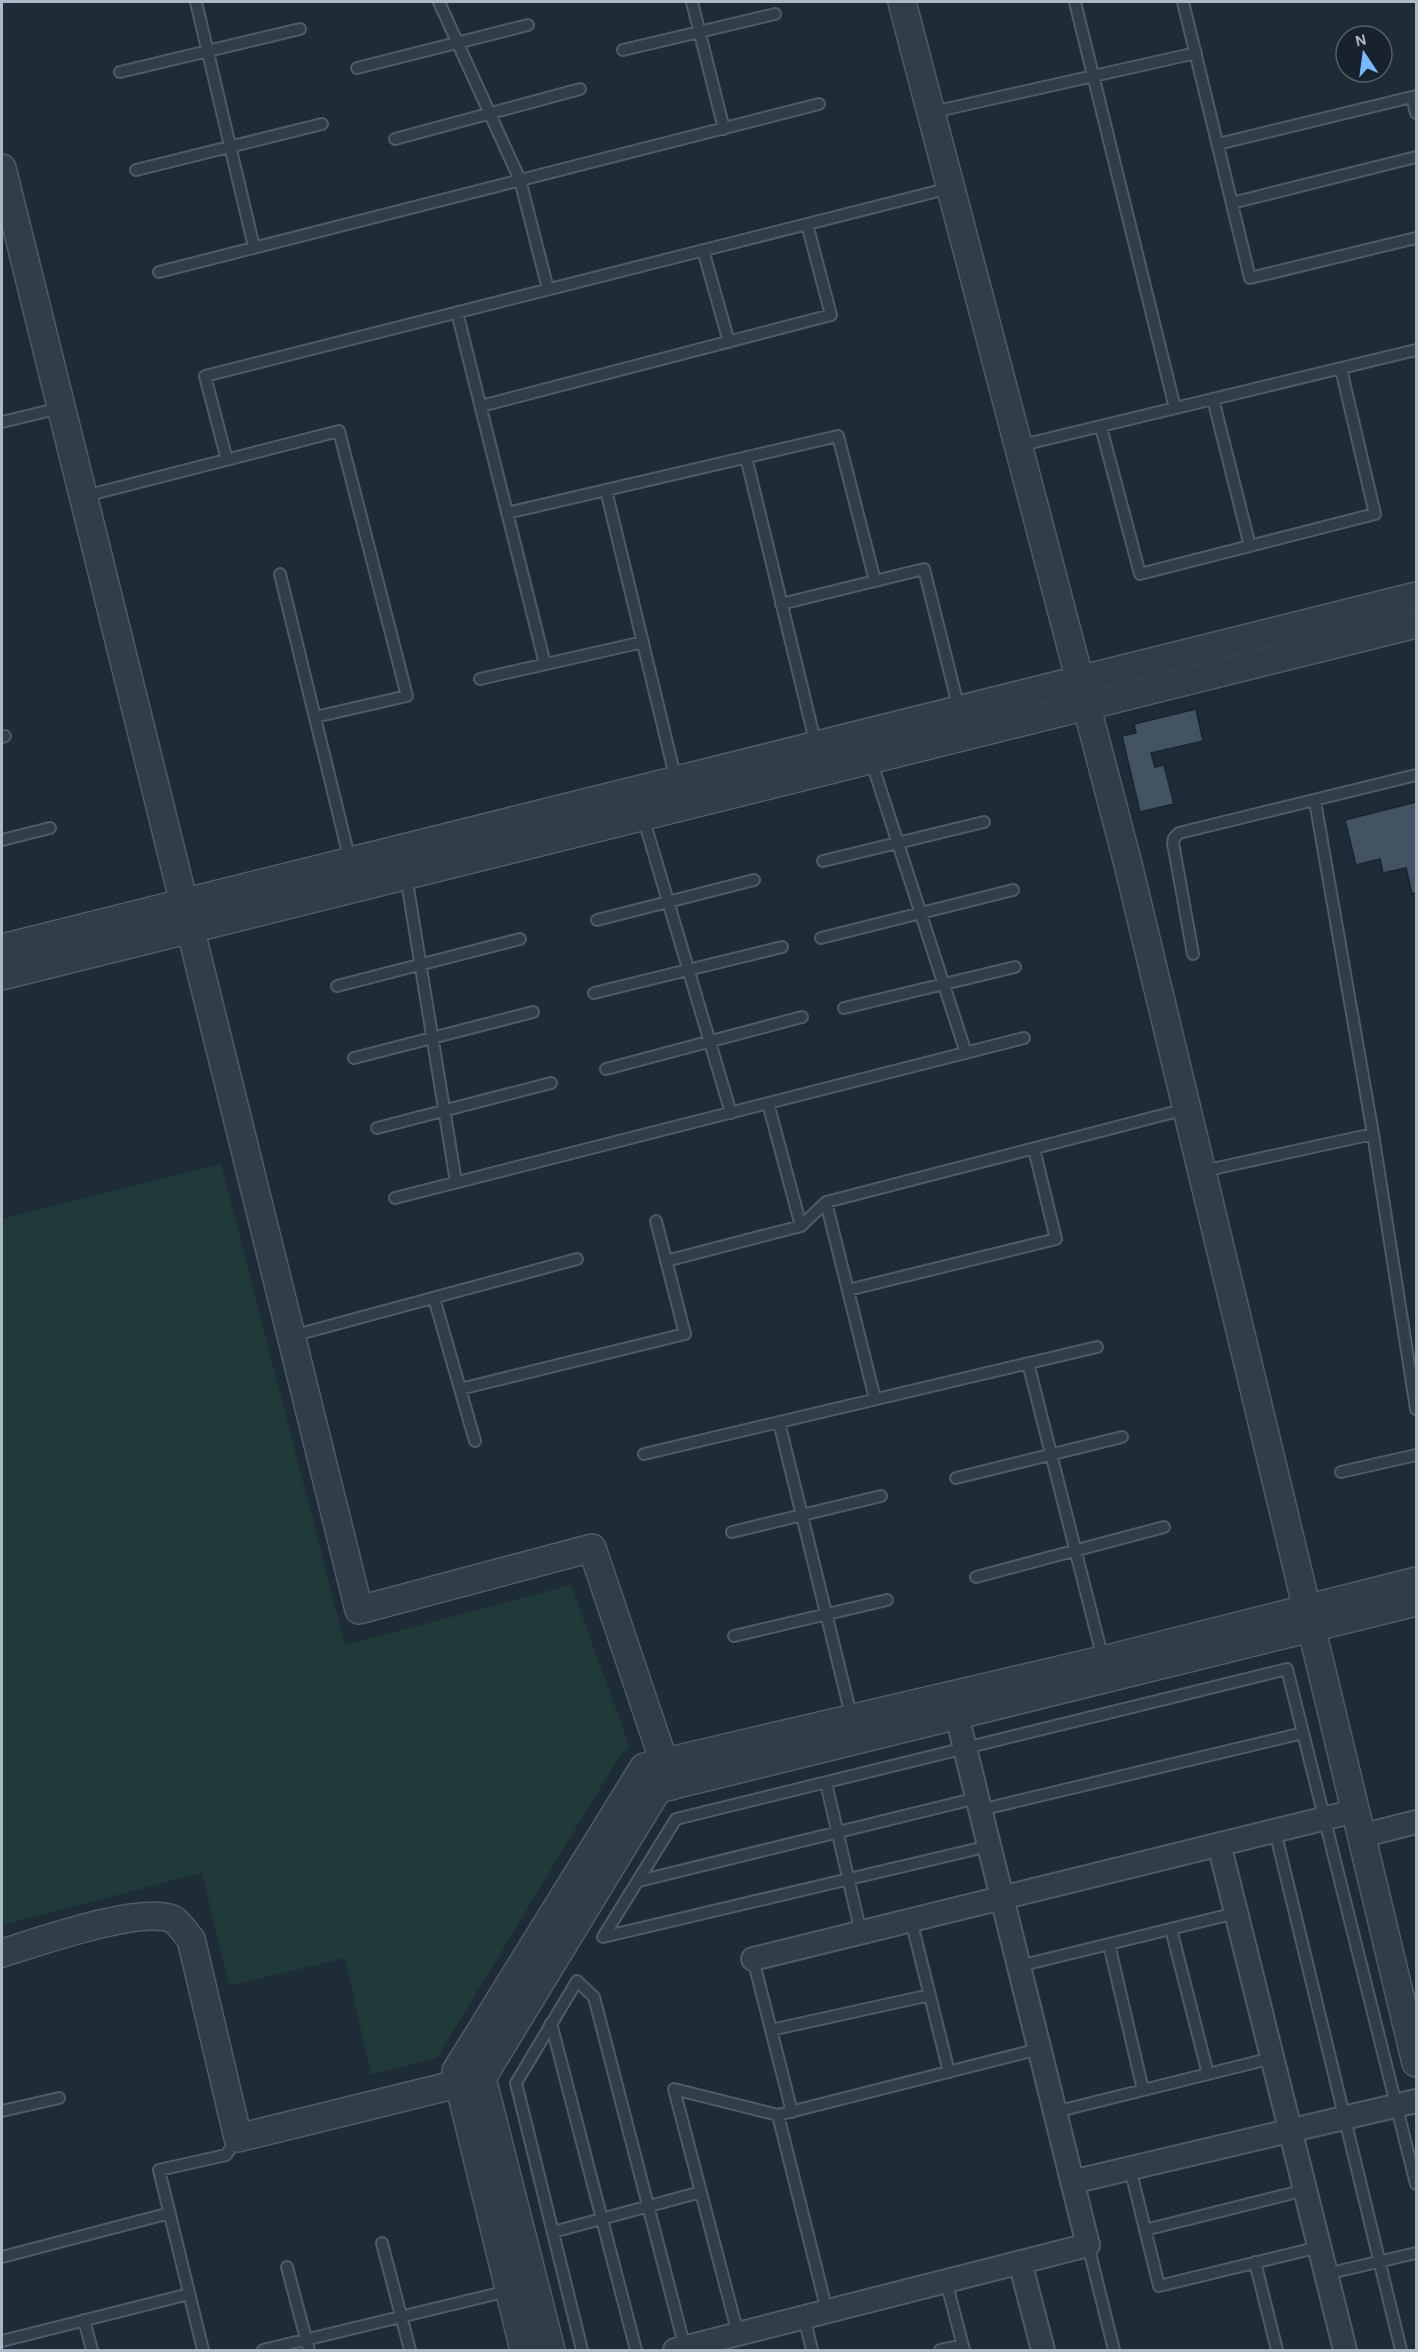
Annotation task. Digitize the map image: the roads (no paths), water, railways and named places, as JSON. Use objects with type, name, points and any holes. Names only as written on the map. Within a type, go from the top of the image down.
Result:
[{"type":"street","points":[[902,2],[1128,864],[1416,2063]]},
{"type":"street","points":[[2,168],[359,1610],[592,1548],[668,1774]]},
{"type":"street","points":[[2,948],[1416,596]]},
{"type":"street","points":[[2,976],[1416,624]]},
{"type":"street","points":[[551,2350],[470,2081],[456,2071],[644,1767],[668,1774],[957,1716],[1308,1618],[1416,1581]]},
{"type":"street","points":[[668,1774],[852,1719],[1103,1659],[1308,1618],[1416,1602]]},
{"type":"street","points":[[680,2349],[740,2342],[804,2317],[1088,2245],[957,1716]]},
{"type":"street","points":[[753,1959],[1325,1818],[1358,1823],[1416,1822]]},
{"type":"street","points":[[1219,1844],[1345,2350]]},
{"type":"street","points":[[2,1953],[129,1917],[157,1915],[175,1920],[190,1939],[238,2138],[470,2081]]},
{"type":"street","points":[[470,2081],[509,2290],[524,2350]]},
{"type":"street","points":[[1072,2182],[1407,2103]]},
{"type":"street","points":[[1020,2262],[1043,2350]]},
{"type":"lane","points":[[196,2],[254,247]]},
{"type":"lane","points":[[439,2],[520,180],[548,289]]},
{"type":"lane","points":[[693,2],[724,129]]},
{"type":"lane","points":[[1075,2],[1175,408]]},
{"type":"lane","points":[[1183,2],[1250,278],[1416,238]]},
{"type":"lane","points":[[624,50],[775,14]]},
{"type":"lane","points":[[357,68],[528,25]]},
{"type":"lane","points":[[120,72],[300,29]]},
{"type":"lane","points":[[930,113],[1196,53]]},
{"type":"lane","points":[[395,139],[580,89]]},
{"type":"lane","points":[[1218,144],[1414,97],[1416,113]]},
{"type":"lane","points":[[159,272],[819,104]]},
{"type":"lane","points":[[136,170],[322,124]]},
{"type":"lane","points":[[1232,203],[1416,158]]},
{"type":"lane","points":[[227,460],[205,376],[950,188]]},
{"type":"lane","points":[[481,406],[831,315],[807,224]]},
{"type":"lane","points":[[704,250],[729,342]]},
{"type":"lane","points":[[457,312],[545,664]]},
{"type":"lane","points":[[1018,446],[1416,350]]},
{"type":"lane","points":[[1101,427],[1140,574],[1375,514],[1341,369]]},
{"type":"lane","points":[[1213,399],[1250,546]]},
{"type":"lane","points":[[2,422],[61,407]]},
{"type":"lane","points":[[83,496],[339,431],[406,696],[315,717]]},
{"type":"lane","points":[[507,513],[838,436],[875,581]]},
{"type":"lane","points":[[746,457],[816,745]]},
{"type":"lane","points":[[606,490],[676,780]]},
{"type":"lane","points":[[782,604],[924,569],[959,710]]},
{"type":"lane","points":[[280,574],[350,861]]},
{"type":"lane","points":[[480,679],[643,642]]},
{"type":"lane","points":[[871,760],[966,1053]]},
{"type":"lane","points":[[1192,954],[1174,838],[1184,831],[1416,775]]},
{"type":"lane","points":[[1315,801],[1373,1134],[1416,1409]]},
{"type":"lane","points":[[643,816],[731,1113]]},
{"type":"lane","points":[[823,861],[984,822]]},
{"type":"lane","points":[[2,840],[50,828]]},
{"type":"lane","points":[[405,875],[456,1182]]},
{"type":"lane","points":[[597,920],[754,880]]},
{"type":"lane","points":[[821,938],[1013,890]]},
{"type":"lane","points":[[337,986],[520,939]]},
{"type":"lane","points":[[594,993],[782,947]]},
{"type":"lane","points":[[844,1008],[1015,967]]},
{"type":"lane","points":[[354,1058],[533,1012]]},
{"type":"lane","points":[[606,1069],[802,1017]]},
{"type":"lane","points":[[395,1198],[1024,1038]]},
{"type":"lane","points":[[377,1128],[551,1083]]},
{"type":"lane","points":[[768,1103],[801,1226]]},
{"type":"lane","points":[[666,1262],[801,1226],[826,1202],[1187,1109]]},
{"type":"lane","points":[[1201,1172],[1373,1134]]},
{"type":"lane","points":[[848,1290],[1056,1239],[1034,1149]]},
{"type":"lane","points":[[826,1202],[875,1399]]},
{"type":"lane","points":[[460,1389],[685,1334],[656,1221]]},
{"type":"lane","points":[[291,1336],[577,1259]]},
{"type":"lane","points":[[434,1298],[475,1441]]},
{"type":"lane","points":[[644,1454],[1097,1347]]},
{"type":"lane","points":[[1028,1363],[1103,1659]]},
{"type":"lane","points":[[779,1422],[852,1719]]},
{"type":"lane","points":[[956,1478],[1122,1437]]},
{"type":"lane","points":[[1341,1472],[1416,1455]]},
{"type":"lane","points":[[732,1532],[881,1496]]},
{"type":"lane","points":[[976,1577],[1164,1527]]},
{"type":"lane","points":[[734,1636],[887,1600]]},
{"type":"lane","points":[[989,1846],[603,1937],[676,1819],[1287,1669],[1325,1818],[1407,2103],[1416,2184]]},
{"type":"lane","points":[[639,1881],[838,1832],[979,1804],[1303,1733]]},
{"type":"lane","points":[[826,1783],[861,1933]]},
{"type":"lane","points":[[1275,1831],[1401,2350]]},
{"type":"lane","points":[[1019,1966],[1236,1913]]},
{"type":"lane","points":[[911,1920],[949,2072]]},
{"type":"lane","points":[[1171,1929],[1208,2074]]},
{"type":"lane","points":[[1109,1944],[1143,2090]]},
{"type":"lane","points":[[753,1959],[792,2112]]},
{"type":"lane","points":[[582,2350],[516,2083],[577,1981],[594,1997],[648,2206],[680,2349]]},
{"type":"lane","points":[[771,2030],[930,1995]]},
{"type":"lane","points":[[551,2023],[636,2350]]},
{"type":"lane","points":[[740,2342],[674,2090],[778,2115],[1039,2049]]},
{"type":"lane","points":[[1055,2112],[1272,2058]]},
{"type":"lane","points":[[2,2111],[59,2098]]},
{"type":"lane","points":[[778,2115],[827,2311]]},
{"type":"lane","points":[[203,2350],[159,2170],[226,2155],[238,2138]]},
{"type":"lane","points":[[1130,2168],[1159,2286],[1319,2247]]},
{"type":"lane","points":[[1145,2230],[1305,2190]]},
{"type":"lane","points":[[553,2232],[701,2192]]},
{"type":"lane","points":[[2,2258],[170,2213]]},
{"type":"lane","points":[[382,2243],[410,2350]]},
{"type":"lane","points":[[1088,2245],[1114,2350]]},
{"type":"lane","points":[[1326,2274],[1416,2253]]},
{"type":"lane","points":[[1255,2262],[1277,2350]]},
{"type":"lane","points":[[287,2267],[307,2345]]},
{"type":"lane","points":[[940,2350],[964,2348],[946,2281]]},
{"type":"lane","points":[[263,2350],[307,2345],[401,2317],[509,2290]]},
{"type":"lane","points":[[2,2341],[189,2294]]},
{"type":"lane","points":[[804,2317],[812,2350]]},
{"type":"lane","points":[[84,2320],[92,2350]]}]
